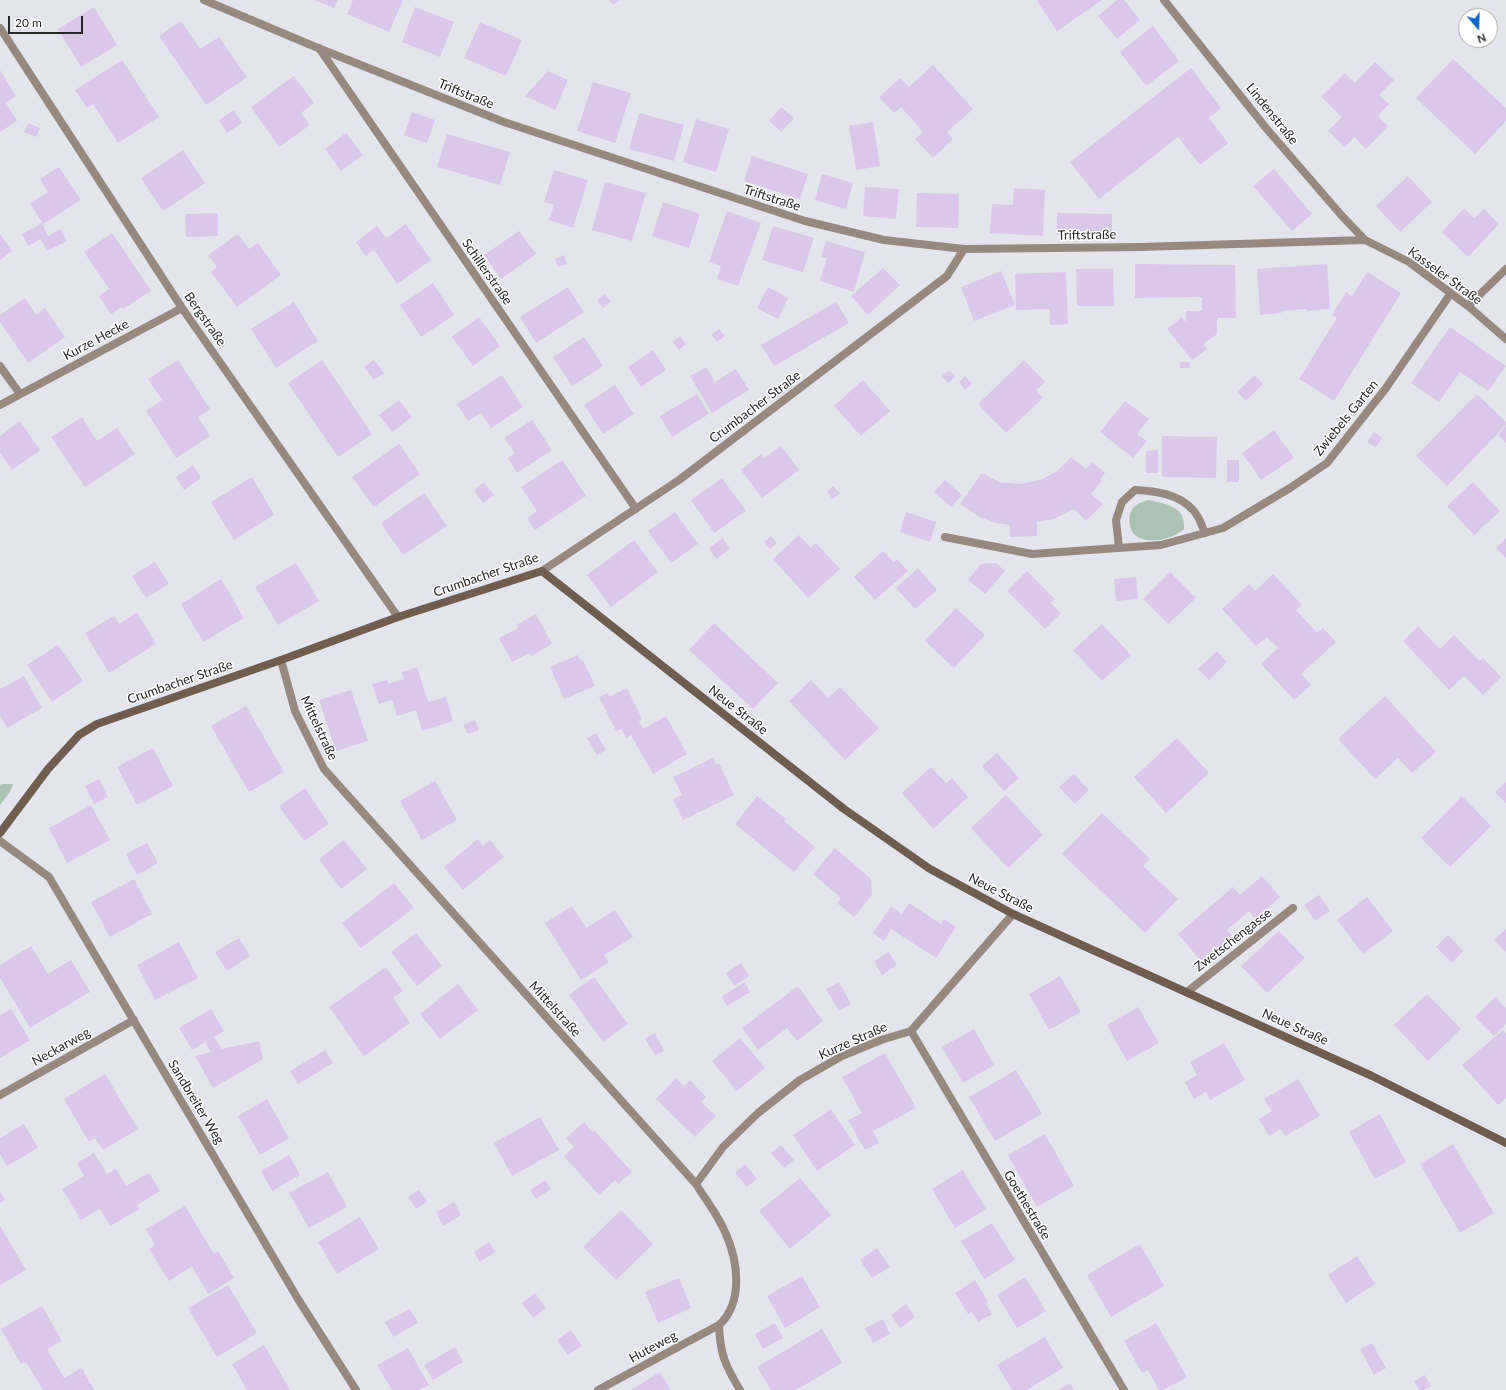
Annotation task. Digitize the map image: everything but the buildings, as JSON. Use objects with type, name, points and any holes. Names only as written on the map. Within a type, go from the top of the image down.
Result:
[{"type":"street","name":"Triftstraße","points":[[204,0],[318,48],[504,122],[805,221],[884,240],[964,249],[1141,247],[1365,240]]},
{"type":"street","name":"Lindenstraße","points":[[1164,0],[1266,128],[1342,216],[1365,240]]},
{"type":"street","name":"Bergstraße","points":[[0,28],[182,308],[398,618]]},
{"type":"street","name":"Schillerstraße","points":[[318,48],[636,510]]},
{"type":"street","name":"Kasseler Straße","points":[[1365,240],[1410,262],[1468,306],[1506,339]]},
{"type":"street","name":"Crumbacher Straße","points":[[0,833],[48,769],[79,734],[98,724],[398,618],[542,571],[679,480],[947,276],[964,249]]},
{"type":"street","points":[[1468,306],[1506,269]]},
{"type":"street","name":"Zwiebels Garten","points":[[945,537],[1032,554],[1161,544],[1223,528],[1290,488],[1327,463],[1386,388],[1451,293]]},
{"type":"street","name":"Kurze Hecke","points":[[0,405],[182,308]]},
{"type":"street","points":[[0,366],[20,394]]},
{"type":"street","points":[[1119,548],[1116,520],[1122,502],[1135,490],[1154,491],[1183,500],[1194,511],[1205,533]]},
{"type":"street","name":"Neue Straße","points":[[542,571],[844,809],[930,869],[1013,914],[1372,1076],[1506,1143]]},
{"type":"street","name":"Mittelstraße","points":[[281,660],[295,711],[324,769],[696,1184],[725,1231],[732,1250],[737,1287],[733,1304],[725,1319],[719,1325]]},
{"type":"street","name":"Sandbreiter Weg","points":[[0,841],[49,877],[298,1299],[356,1390]]},
{"type":"street","name":"Zwetschengasse","points":[[1187,992],[1293,908]]},
{"type":"street","points":[[911,1031],[1013,914]]},
{"type":"street","name":"Neckarweg","points":[[0,1095],[134,1020]]},
{"type":"street","name":"Kurze Straße","points":[[696,1184],[723,1147],[753,1118],[800,1080],[842,1056],[881,1040],[911,1031]]},
{"type":"street","name":"Goethestraße","points":[[911,1031],[1124,1390]]},
{"type":"street","points":[[719,1325],[720,1345],[724,1360],[740,1390]]},
{"type":"street","name":"Huteweg","points":[[598,1390],[719,1325]]},
{"type":"green space","points":[[1148,500],[1174,507],[1182,515],[1184,529],[1174,536],[1161,540],[1147,540],[1136,536],[1130,527],[1130,513],[1133,508],[1141,502]]},
{"type":"green space","points":[[13,784],[10,792],[0,805],[0,785]]}]
